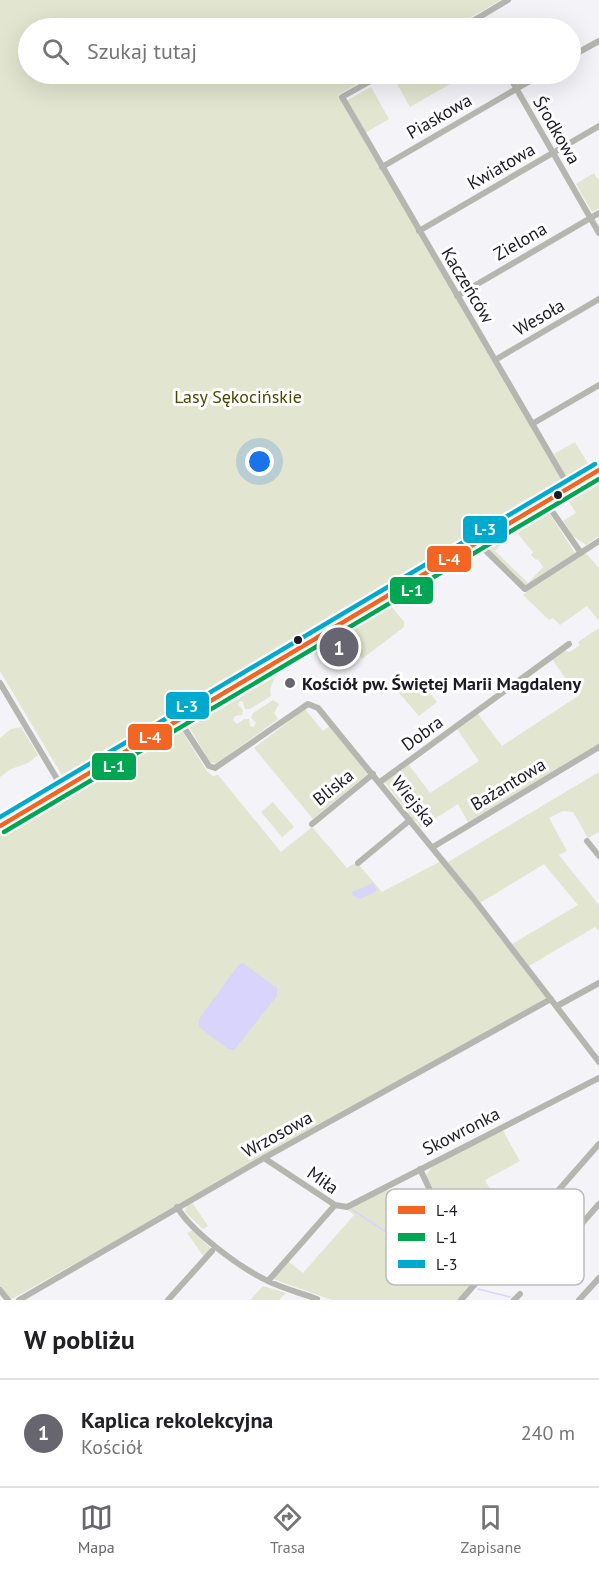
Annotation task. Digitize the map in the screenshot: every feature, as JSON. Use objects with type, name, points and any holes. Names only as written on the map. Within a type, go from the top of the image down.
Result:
[{"type":"street","points":[[478,18],[508,0]]},
{"type":"street","points":[[581,51],[599,41]]},
{"type":"street","name":"Kaczeńców","points":[[365,84],[342,97],[569,487]]},
{"type":"street","name":"Środkowa","points":[[514,84],[599,233]]},
{"type":"street","name":"Piaskowa","points":[[382,167],[523,84]]},
{"type":"street","name":"Kwiatowa","points":[[419,231],[599,126]]},
{"type":"street","name":"Zielona","points":[[457,296],[599,213]]},
{"type":"street","name":"Wesoła","points":[[495,360],[599,299]]},
{"type":"street","points":[[532,424],[599,385]]},
{"type":"street","points":[[0,826],[476,541],[599,470]]},
{"type":"street","points":[[545,501],[581,553]]},
{"type":"street","points":[[476,541],[525,589],[599,541]]},
{"type":"street","name":"Dobra","points":[[380,782],[569,644]]},
{"type":"street","points":[[0,683],[63,789]]},
{"type":"street","name":"Wiejska","points":[[179,720],[209,766],[215,768],[285,719],[311,704],[320,710],[433,847],[599,1062]]},
{"type":"street","name":"Bażantowa","points":[[433,847],[599,747]]},
{"type":"street","name":"Bliska","points":[[312,824],[373,774]]},
{"type":"street","points":[[358,862],[410,820]]},
{"type":"street","points":[[587,841],[599,856]]},
{"type":"street","points":[[557,1006],[599,983]]},
{"type":"street","name":"Wrzosowa","points":[[19,1300],[177,1207],[551,999]]},
{"type":"street","name":"Skowronka","points":[[335,1204],[347,1207],[599,1077]]},
{"type":"street","points":[[560,1189],[599,1144]]},
{"type":"street","name":"Miła","points":[[264,1158],[335,1204],[268,1281]]},
{"type":"street","points":[[420,1169],[429,1189]]},
{"type":"street","points":[[584,1221],[599,1204]]},
{"type":"street","points":[[177,1207],[183,1216],[216,1247],[268,1281],[317,1299]]},
{"type":"street","points":[[168,1300],[212,1251]]},
{"type":"street","points":[[579,1300],[599,1278]]},
{"type":"street","points":[[461,1300],[474,1285]]},
{"type":"street","points":[[0,1290],[8,1300]]},
{"type":"street","points":[[514,1300],[520,1294]]},
{"type":"green space","name":"Lasy Sękocińskie","points":[[0,0],[501,0],[470,18],[18,18],[18,84],[357,84],[338,95],[564,482],[475,531],[66,782],[0,671]]},
{"type":"green space","points":[[397,84],[450,84],[410,107]]},
{"type":"green space","points":[[371,87],[389,119],[365,133],[346,101]]},
{"type":"green space","points":[[594,173],[599,181],[599,208],[592,212],[576,184]]},
{"type":"green space","points":[[575,442],[590,467],[567,478],[554,454]]},
{"type":"green space","points":[[599,474],[599,536],[586,545],[573,536],[563,521],[576,513],[564,494]]},
{"type":"green space","points":[[542,506],[546,508],[575,553],[525,585],[480,542],[503,531],[507,537],[502,540],[503,542],[495,551],[528,583],[543,567],[538,559],[536,560],[531,555],[533,552],[518,534],[514,536],[510,526]]},
{"type":"green space","points":[[584,551],[599,568],[599,621],[587,606],[560,625],[553,618],[549,620],[523,595],[526,590]]},
{"type":"green space","points":[[389,603],[404,622],[404,627],[362,659],[355,647],[359,645],[345,626]]},
{"type":"green space","points":[[599,628],[599,744],[468,822],[458,804],[420,828],[417,821],[414,821],[385,782],[409,765],[430,793],[479,761],[457,729],[478,714],[502,746],[578,696],[552,659],[563,650],[570,652],[580,645],[578,642]]},
{"type":"green space","points":[[272,671],[275,675],[270,690],[271,696],[250,709],[245,709],[243,702],[240,701],[238,705],[243,710],[242,715],[235,716],[233,720],[237,724],[244,719],[249,719],[250,726],[254,727],[256,723],[251,718],[253,713],[273,700],[279,704],[274,713],[278,719],[216,764],[210,762],[186,722]]},
{"type":"green space","points":[[416,677],[437,702],[419,716],[394,687],[408,678],[412,680]]},
{"type":"green space","points":[[305,709],[323,731],[330,726],[369,773],[313,819],[254,748]]},
{"type":"green space","points":[[178,725],[207,771],[213,776],[218,775],[281,852],[312,827],[347,868],[353,864],[359,865],[382,892],[441,861],[547,999],[10,1300],[0,1287],[0,831]]},
{"type":"green space","points":[[21,727],[38,755],[28,763],[11,769],[0,777],[0,738],[11,729]]},
{"type":"green space","points":[[599,772],[599,832],[588,838],[573,812],[563,811],[549,818],[567,851],[559,855],[599,905],[599,931],[595,927],[529,966],[512,944],[578,905],[544,864],[480,903],[448,862]]},
{"type":"green space","points":[[273,802],[294,827],[282,837],[261,812]]},
{"type":"green space","points":[[502,1129],[520,1161],[485,1180],[490,1189],[433,1189],[426,1175],[434,1164]]},
{"type":"green space","points":[[386,1190],[386,1232],[384,1233],[386,1235],[386,1285],[472,1285],[458,1300],[332,1300],[273,1279],[288,1261],[303,1273],[354,1215],[348,1210]]},
{"type":"green space","points":[[191,1201],[208,1226],[203,1229],[185,1212]]},
{"type":"green space","points":[[193,1230],[211,1249],[204,1257],[187,1233]]},
{"type":"green space","points":[[263,1286],[286,1293],[279,1300],[250,1300]]},
{"type":"shaded area","points":[[373,883],[377,891],[360,899],[353,896],[352,892]]},
{"type":"shaded area","points":[[243,963],[277,988],[277,996],[234,1050],[228,1049],[199,1027],[199,1019],[239,964]]},
{"type":"waterway","points":[[351,1209],[386,1232]]},
{"type":"waterway","points":[[478,1289],[510,1297]]},
{"type":"transit line","name":"L-3","points":[[0,817],[595,464]]},
{"type":"transit line","name":"L-4","points":[[0,826],[599,470]]},
{"type":"transit line","name":"L-1","points":[[4,832],[599,479]]},
{"type":"place","name":"Kaplica rekolekcyjna","points":[[339,647]]},
{"type":"place","name":"Kościół pw. Świętej Marii Magdaleny","points":[[290,683]]}]
